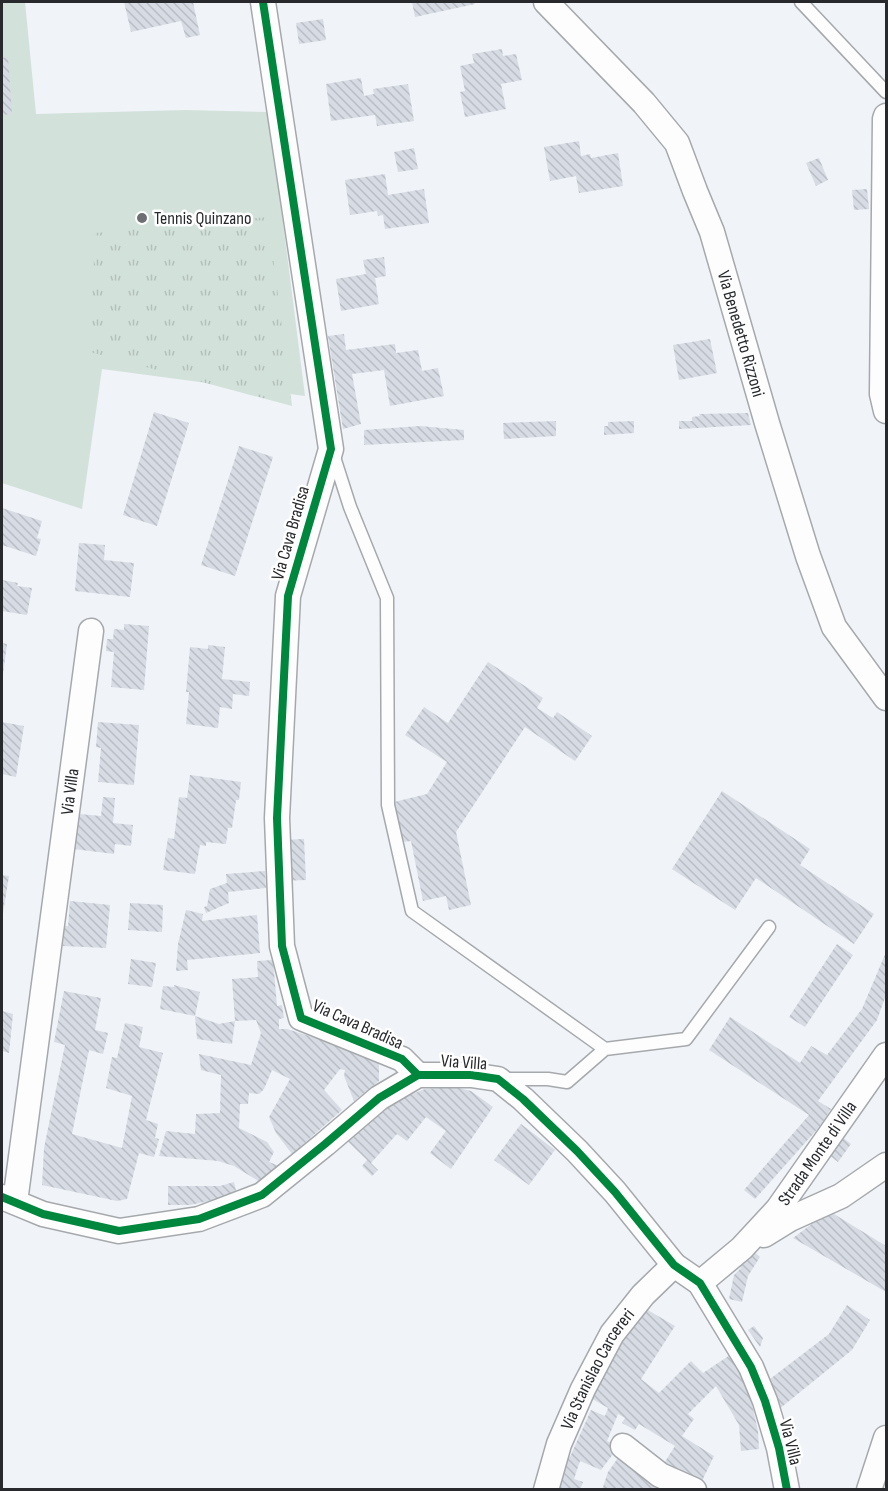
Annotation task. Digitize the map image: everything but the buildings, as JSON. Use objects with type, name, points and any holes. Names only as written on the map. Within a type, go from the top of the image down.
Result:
[{"type":"street","name":"Via Cava Bradisa","points":[[263,2],[331,449],[288,596],[277,818],[282,946],[301,1018],[402,1059],[418,1075]]},
{"type":"street","name":"Via Benedetto Rizzoni","points":[[546,2],[644,103],[677,143],[712,232],[808,555],[834,627],[886,698]]},
{"type":"street","points":[[886,116],[882,382],[886,411]]},
{"type":"street","name":"Via Villa","points":[[90,631],[8,1200],[43,1214],[119,1231],[199,1219],[262,1195],[379,1098],[418,1075],[471,1075],[498,1079],[523,1099],[577,1151],[615,1192],[674,1265],[700,1283],[751,1367],[765,1401],[779,1448],[787,1490]]},
{"type":"street","name":"Strada Monte di Villa","points":[[700,1283],[742,1248],[778,1209],[886,1056]]},
{"type":"street","name":"Strada Monte di Villa","points":[[742,1248],[790,1219],[841,1196],[886,1165]]},
{"type":"street","name":"Via Stanislao Carcereri","points":[[546,1490],[559,1444],[583,1389],[612,1335],[643,1295],[674,1265]]},
{"type":"street","points":[[869,1490],[886,1438]]},
{"type":"street","points":[[623,1446],[660,1475],[694,1490]]},
{"type":"lane","points":[[801,2],[886,92]]},
{"type":"lane","points":[[331,449],[350,507],[387,598],[388,805],[412,910],[605,1049]]},
{"type":"lane","points":[[498,1079],[548,1079],[567,1082],[605,1049],[686,1039],[769,927]]},
{"type":"green space","name":"Tennis Quinzano","points":[[2,2],[25,2],[36,114],[185,110],[269,112],[305,396],[102,369],[82,509],[2,483]]},
{"type":"green space","points":[[268,217],[292,406],[90,352],[95,233]]},
{"type":"cycle path","points":[[263,2],[331,449],[288,596],[277,818],[282,946],[301,1018],[402,1059],[418,1075]]},
{"type":"cycle path","points":[[2,1197],[43,1214],[119,1231],[199,1219],[262,1195],[379,1098],[418,1075],[471,1075],[498,1079],[523,1099],[577,1151],[615,1192],[674,1265],[700,1283],[751,1367],[765,1401],[779,1448],[787,1490]]},
{"type":"place","name":"Tennis Quinzano","points":[[142,218]]}]
